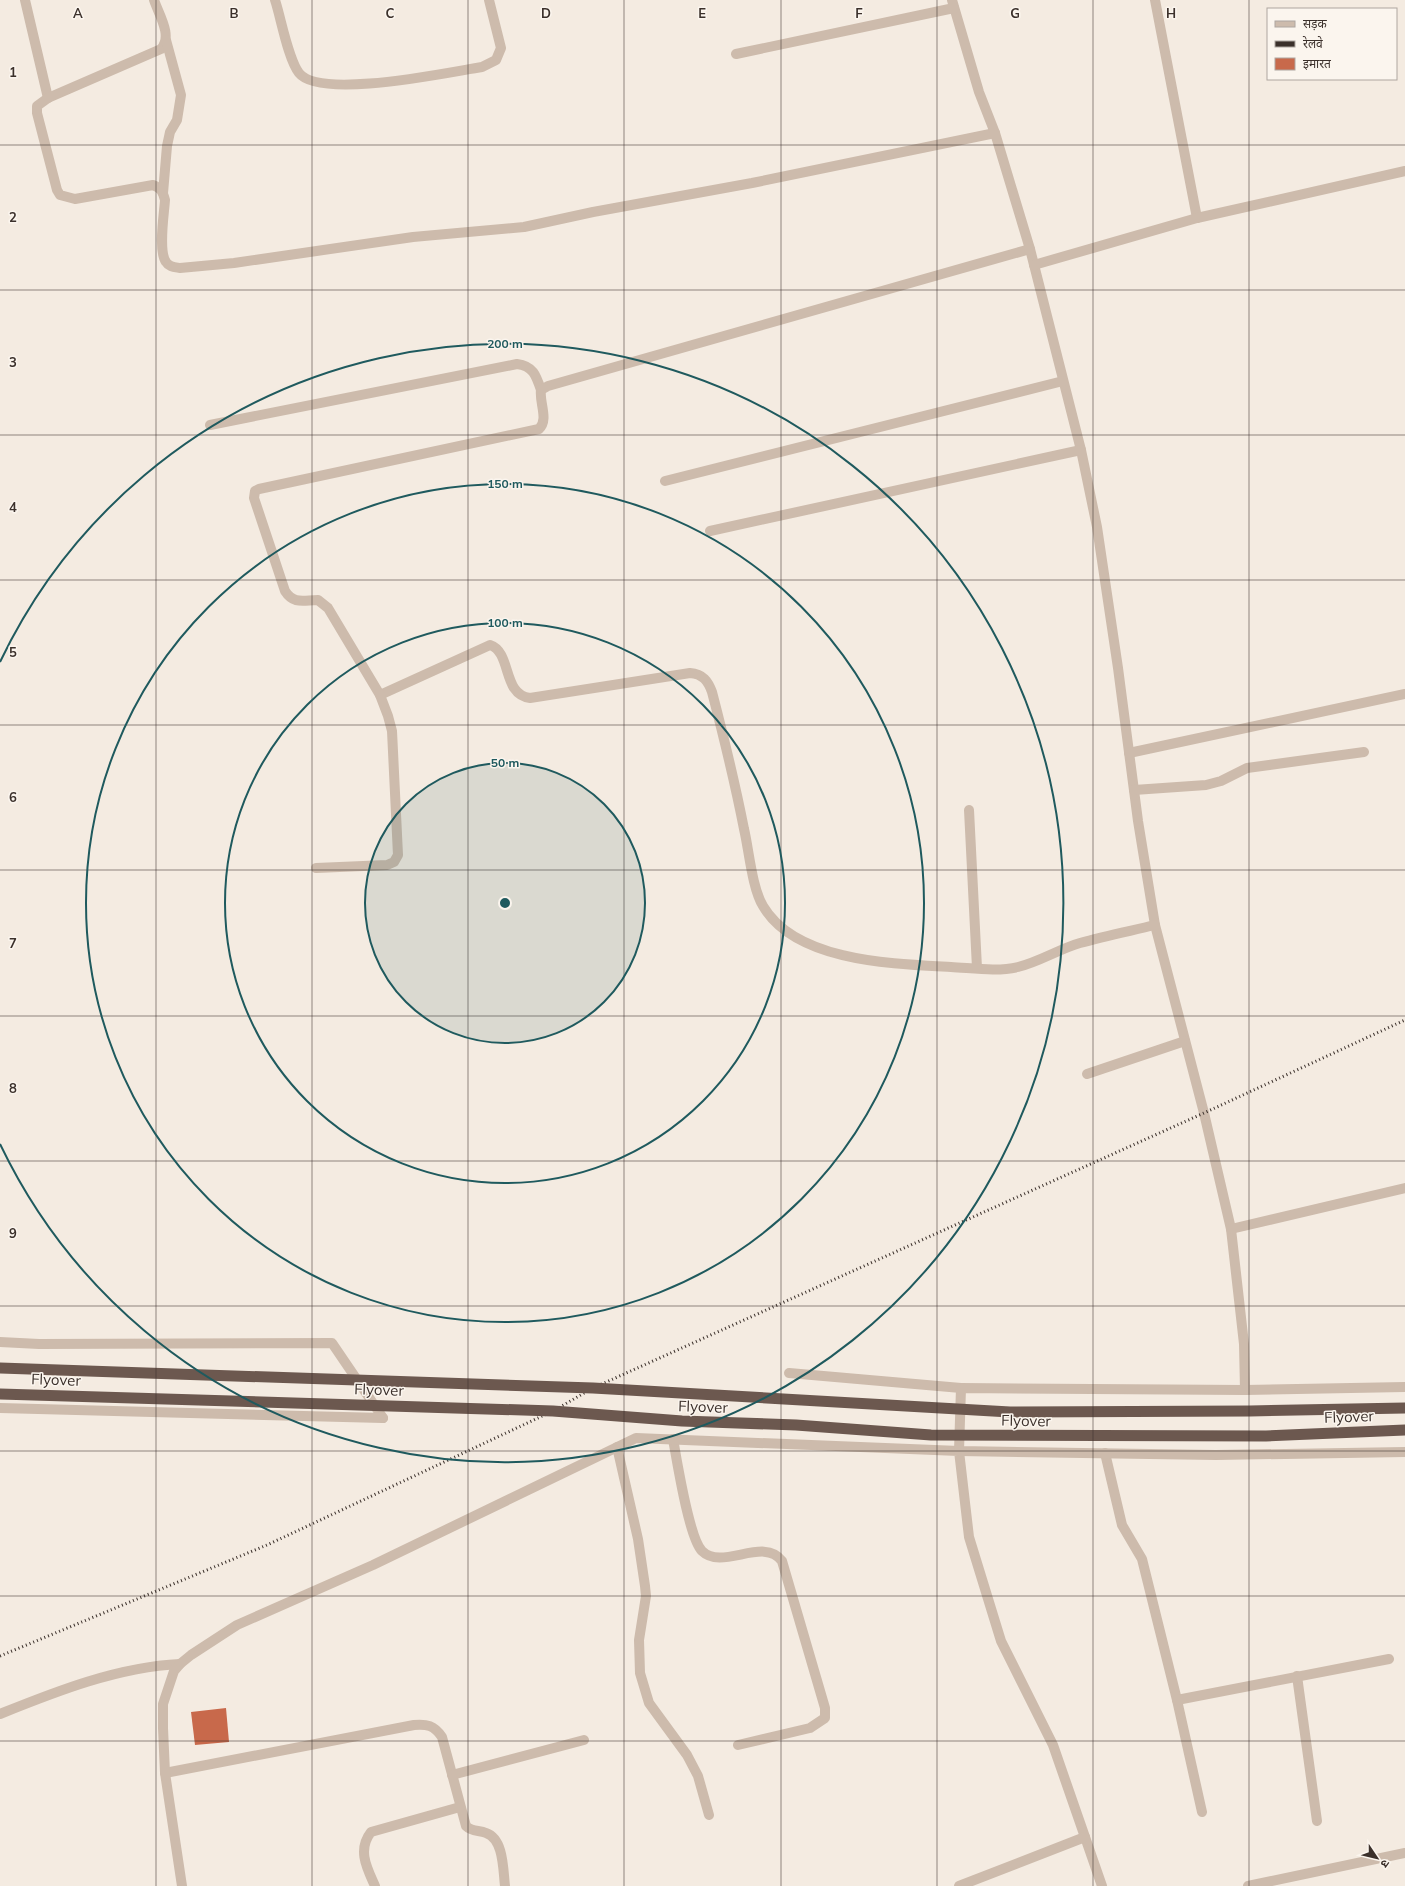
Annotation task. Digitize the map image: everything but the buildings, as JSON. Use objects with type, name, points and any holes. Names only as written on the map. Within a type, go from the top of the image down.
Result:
[{"type":"highway","name":"Flyover","points":[[0,1368],[593,1388],[1002,1412],[1250,1411],[1405,1408]]},
{"type":"highway","name":"Flyover","points":[[0,1394],[553,1411],[682,1421],[796,1424],[931,1435],[1266,1436],[1405,1430]]},
{"type":"street","points":[[25,0],[48,98]]},
{"type":"street","points":[[154,0],[166,35],[166,40],[181,95],[177,120],[170,132],[167,146],[163,192],[165,200],[162,254],[166,263],[172,267],[180,268],[234,262],[413,237],[524,227],[593,212],[752,183],[995,133]]},
{"type":"street","points":[[276,0],[293,62],[299,74],[312,80],[328,84],[376,84],[482,67],[496,60],[500,48],[489,0]]},
{"type":"street","points":[[1155,0],[1197,218]]},
{"type":"street","points":[[736,54],[953,4],[979,92],[995,133],[1030,249],[1081,450],[1097,527],[1154,925],[1204,1114],[1231,1229],[1244,1344],[1245,1390]]},
{"type":"street","points":[[163,192],[160,188],[153,185],[75,199],[60,195],[36,106],[48,98],[161,49],[166,44],[166,40]]},
{"type":"street","points":[[1034,265],[1197,218],[1405,171]]},
{"type":"street","points":[[541,390],[555,383],[1030,249]]},
{"type":"street","points":[[210,425],[517,364],[525,365],[536,373],[541,390],[540,396],[544,418],[543,424],[539,429],[259,488],[255,491],[254,498],[285,591],[289,597],[297,601],[318,600],[328,608],[380,694],[392,731],[398,855],[394,862],[387,865],[316,868]]},
{"type":"street","points":[[665,480],[1063,381]]},
{"type":"street","points":[[710,530],[1081,450]]},
{"type":"street","points":[[380,694],[490,645],[499,652],[516,692],[524,697],[530,698],[679,674],[697,673],[706,680],[712,692],[732,766],[756,886],[763,906],[775,921],[792,935],[810,944],[841,954],[885,963],[977,968],[1016,968],[1079,943],[1154,925]]},
{"type":"street","points":[[1129,753],[1405,694]]},
{"type":"street","points":[[1134,790],[1206,785],[1221,781],[1247,768],[1364,752]]},
{"type":"street","points":[[969,810],[977,968]]},
{"type":"street","points":[[1087,1074],[1185,1041]]},
{"type":"street","points":[[1231,1229],[1405,1188]]},
{"type":"street","points":[[0,1342],[38,1344],[332,1343],[383,1418],[0,1408]]},
{"type":"street","points":[[788,1373],[961,1388],[1245,1390],[1405,1387]]},
{"type":"street","points":[[961,1388],[959,1451],[969,1537],[1001,1641],[1053,1745],[1102,1886]]},
{"type":"street","points":[[182,1886],[165,1773],[163,1704],[172,1678],[180,1664],[191,1655],[238,1625],[373,1565],[636,1438],[959,1451],[1216,1455],[1405,1452]]},
{"type":"street","points":[[673,1439],[688,1510],[694,1533],[701,1550],[713,1558],[768,1551],[778,1556],[782,1561],[825,1708],[825,1718],[810,1728],[738,1745]]},
{"type":"street","points":[[617,1447],[638,1539],[645,1586],[646,1596],[639,1640],[640,1673],[649,1703],[687,1755],[698,1776],[709,1814]]},
{"type":"street","points":[[1105,1453],[1122,1524],[1142,1559],[1177,1700],[1202,1812]]},
{"type":"street","points":[[1177,1700],[1389,1659]]},
{"type":"street","points":[[0,1714],[49,1694],[130,1670],[158,1665],[180,1664]]},
{"type":"street","points":[[1297,1676],[1317,1821]]},
{"type":"street","points":[[165,1773],[425,1724],[431,1725],[442,1737],[464,1822],[469,1829],[485,1832],[496,1840],[499,1845],[505,1886]]},
{"type":"street","points":[[452,1775],[584,1740]]},
{"type":"street","points":[[375,1886],[363,1853],[366,1839],[371,1832],[460,1807]]},
{"type":"street","points":[[959,1886],[1085,1837]]},
{"type":"street","points":[[1248,1886],[1405,1853]]},
{"type":"railway","points":[[0,1656],[267,1545],[553,1411],[593,1388],[1204,1113],[1405,1020]]}]
